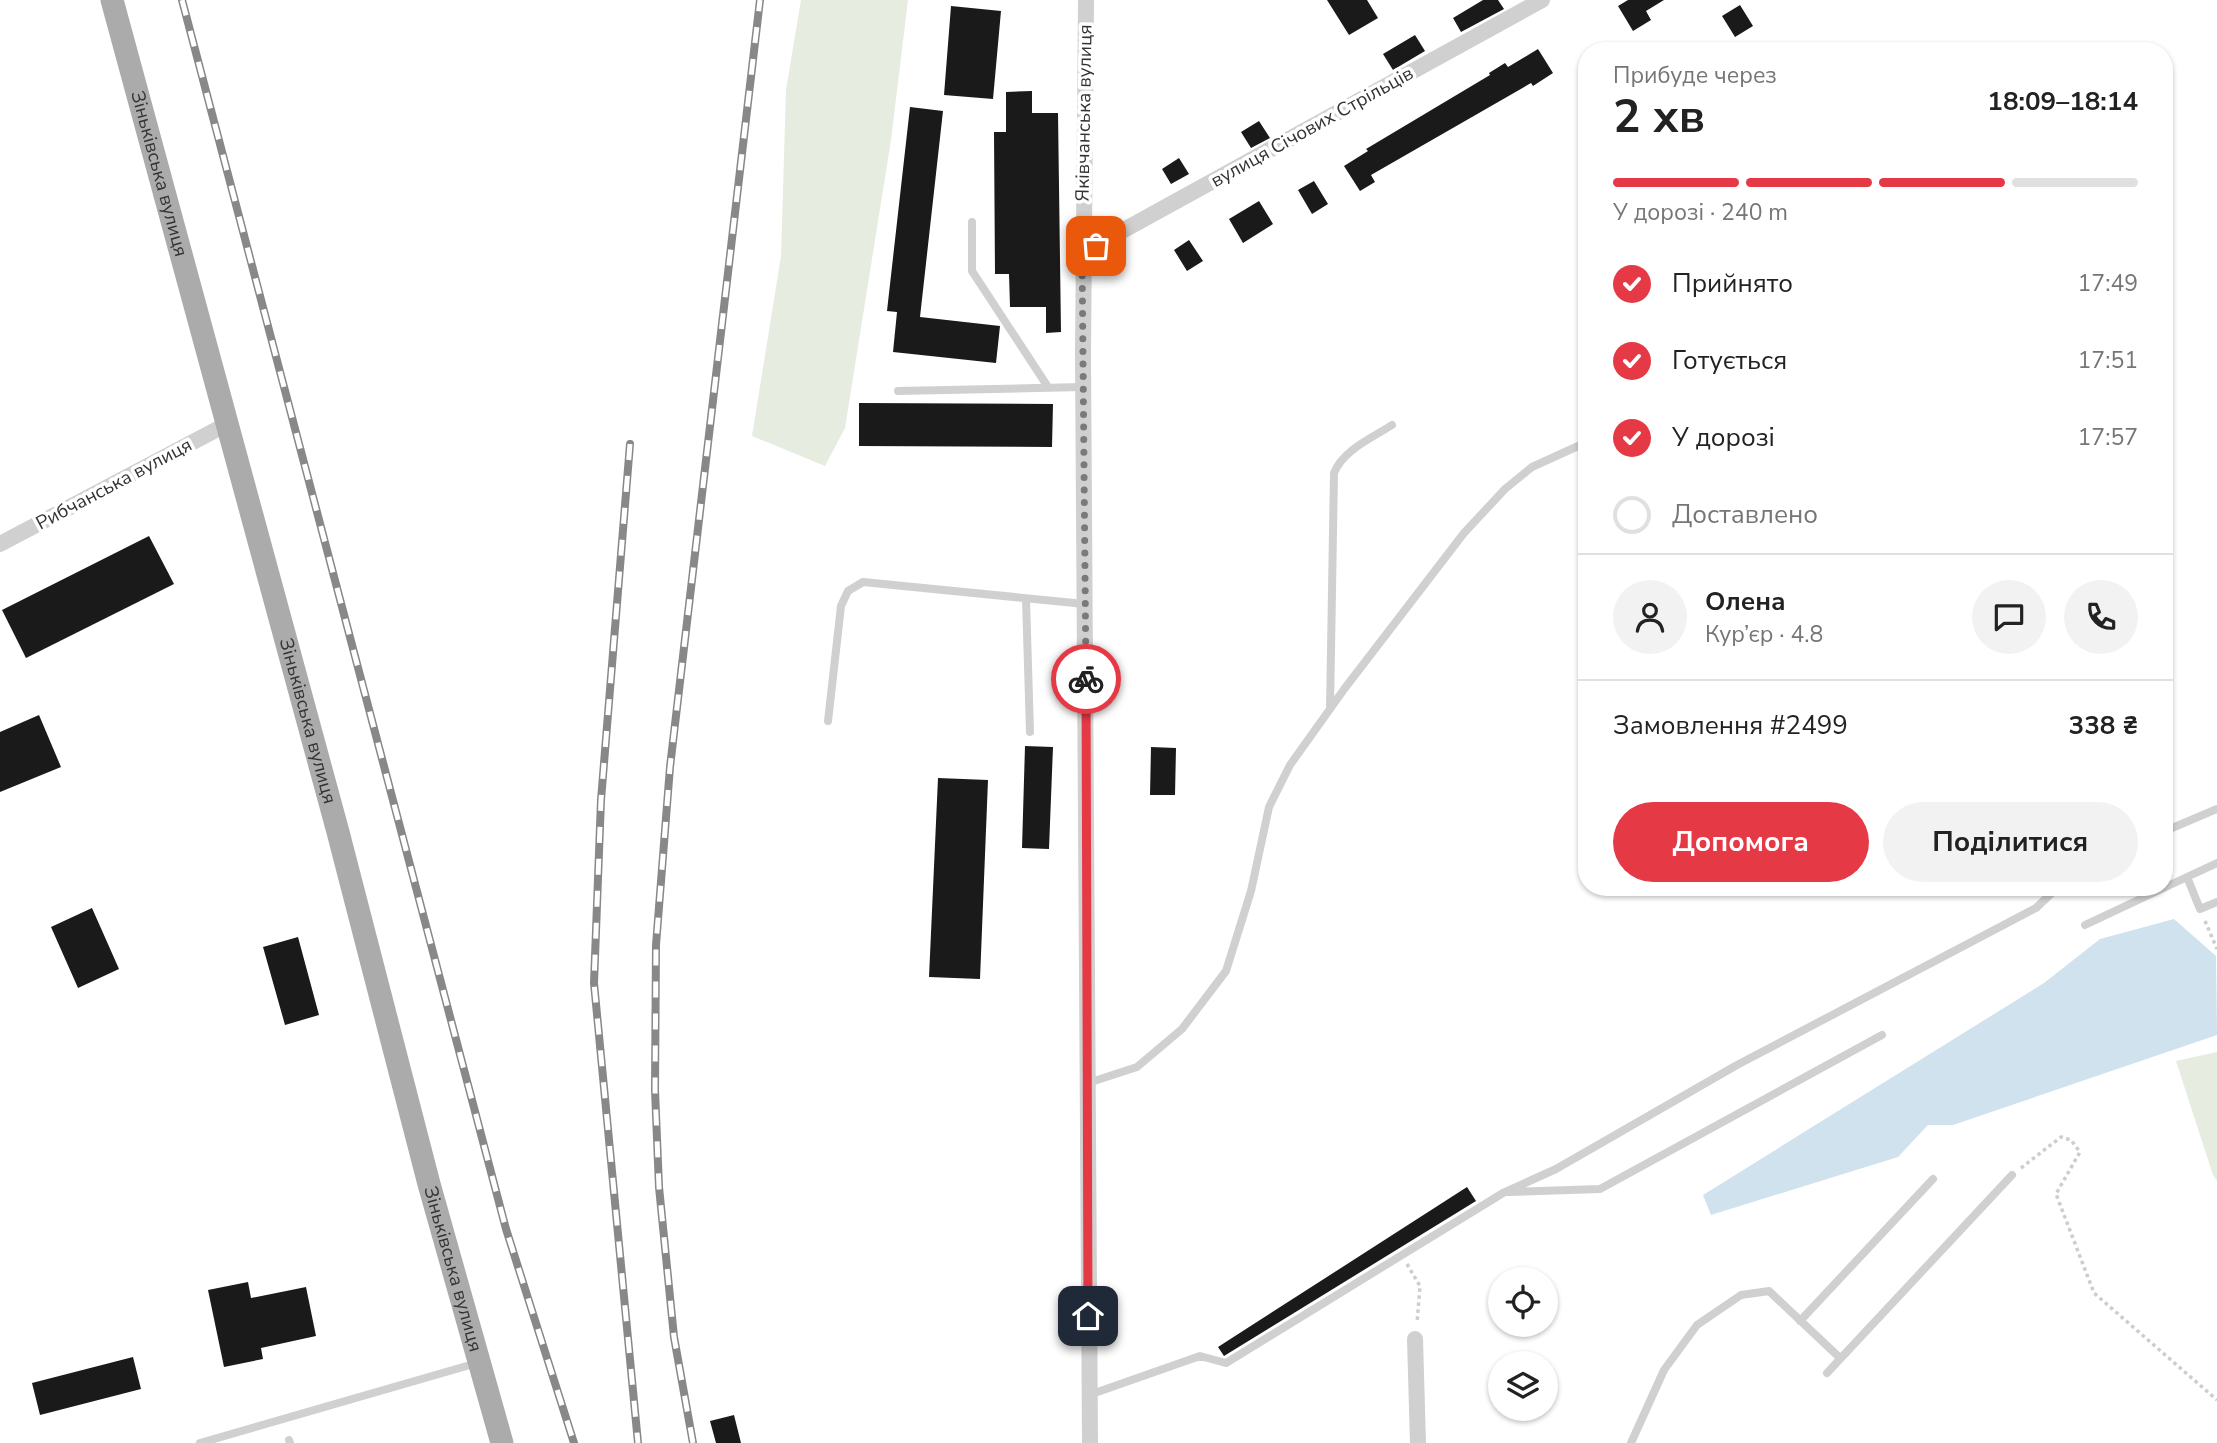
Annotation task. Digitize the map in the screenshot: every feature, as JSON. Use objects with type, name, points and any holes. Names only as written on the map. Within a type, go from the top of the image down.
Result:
[{"type":"main road","name":"Зіньківська вулиця","points":[[112,0],[335,819],[429,1184],[502,1443]]},
{"type":"street","name":"Яківчанська вулиця","points":[[1086,0],[1082,253],[1090,1443]]},
{"type":"street","name":"вулиця Січових Стрільців","points":[[1082,253],[1542,0]]},
{"type":"street","name":"Рибчанська вулиця","points":[[0,544],[227,424]]},
{"type":"street","points":[[1415,1339],[1418,1443]]},
{"type":"lane","points":[[972,222],[972,271],[1048,387]]},
{"type":"lane","points":[[898,391],[1083,387]]},
{"type":"lane","points":[[1330,709],[1334,473],[1339,462],[1348,454],[1392,425]]},
{"type":"lane","points":[[1088,1083],[1137,1067],[1182,1029],[1226,971],[1251,891],[1269,807],[1290,765],[1464,533],[1505,489],[1532,467],[1578,446]]},
{"type":"lane","points":[[828,721],[841,606],[848,591],[863,582],[1085,604]]},
{"type":"lane","points":[[1026,598],[1030,732]]},
{"type":"lane","points":[[2173,828],[2217,809]]},
{"type":"lane","points":[[2173,884],[2217,863]]},
{"type":"lane","points":[[2187,877],[2200,909],[2217,902]]},
{"type":"lane","points":[[1089,1395],[1200,1356],[1226,1363],[1503,1193],[1556,1169],[1737,1065],[2036,908],[2049,896]]},
{"type":"lane","points":[[2085,925],[2147,896]]},
{"type":"lane","points":[[1503,1193],[1600,1189],[1882,1035]]},
{"type":"lane","points":[[1827,1373],[2012,1175]]},
{"type":"lane","points":[[1800,1321],[1933,1179]]},
{"type":"lane","points":[[1631,1443],[1664,1370],[1698,1325],[1741,1295],[1769,1291],[1840,1358]]},
{"type":"lane","points":[[201,1443],[479,1362]]},
{"type":"path","points":[[2200,909],[2217,949]]},
{"type":"path","points":[[2012,1175],[2061,1137],[2071,1140],[2080,1152],[2056,1194],[2094,1293],[2217,1400]]},
{"type":"path","points":[[1401,1255],[1420,1286],[1415,1339]]},
{"type":"shaded area","points":[[801,0],[908,0],[891,140],[845,428],[825,466],[752,436],[781,256],[786,90]]},
{"type":"shaded area","points":[[2217,1052],[2217,1181],[2176,1061]]},
{"type":"water","points":[[2174,919],[2216,956],[2217,1035],[1953,1125],[1928,1125],[1898,1157],[1711,1215],[1703,1195],[2044,983],[2100,939]]},
{"type":"building","points":[[1327,0],[1367,0],[1378,18],[1349,35]]},
{"type":"building","points":[[1483,0],[1498,0],[1504,9],[1461,32],[1453,18]]},
{"type":"building","points":[[1628,0],[1664,0],[1646,11],[1651,20],[1633,31],[1618,6]]},
{"type":"building","points":[[1740,5],[1753,26],[1735,37],[1722,16]]},
{"type":"building","points":[[951,6],[1001,11],[993,99],[944,95]]},
{"type":"building","points":[[1415,35],[1425,51],[1393,70],[1383,54]]},
{"type":"building","points":[[1538,49],[1553,73],[1371,175],[1375,182],[1360,191],[1344,166],[1368,151],[1366,149],[1490,75],[1489,73],[1505,63],[1508,67]]},
{"type":"building","points":[[1032,91],[1032,113],[1058,113],[1061,332],[1046,333],[1046,307],[1010,307],[1009,274],[995,274],[994,132],[1006,132],[1006,92]]},
{"type":"building","points":[[910,107],[943,111],[920,317],[1000,326],[996,363],[893,352],[897,312],[887,311]]},
{"type":"building","points":[[1259,121],[1270,138],[1251,148],[1241,132]]},
{"type":"building","points":[[1179,158],[1189,174],[1171,184],[1162,169]]},
{"type":"building","points":[[1314,181],[1328,204],[1312,214],[1298,190]]},
{"type":"building","points":[[1259,201],[1273,224],[1243,243],[1229,219]]},
{"type":"building","points":[[1189,240],[1203,261],[1187,271],[1174,250]]},
{"type":"building","points":[[859,403],[1053,404],[1052,447],[859,446]]},
{"type":"building","points":[[149,536],[174,584],[26,658],[2,610]]},
{"type":"building","points":[[39,715],[61,767],[0,792],[0,732]]},
{"type":"building","points":[[1025,746],[1053,747],[1049,849],[1022,848]]},
{"type":"building","points":[[1151,747],[1176,748],[1175,795],[1150,795]]},
{"type":"building","points":[[938,778],[988,780],[980,979],[929,977]]},
{"type":"building","points":[[92,908],[119,969],[78,988],[51,927]]},
{"type":"building","points":[[298,937],[319,1015],[285,1025],[263,947]]},
{"type":"building","points":[[1467,1187],[1476,1201],[1224,1356],[1218,1347]]},
{"type":"building","points":[[248,1282],[251,1298],[306,1287],[316,1336],[261,1348],[263,1359],[224,1367],[208,1290]]},
{"type":"building","points":[[133,1357],[141,1389],[40,1415],[32,1383]]},
{"type":"building","points":[[734,1415],[741,1443],[716,1443],[710,1421]]},
{"type":"railway","points":[[182,0],[506,1229],[574,1443]]},
{"type":"railway","points":[[693,1443],[674,1337],[659,1187],[655,1090],[656,945],[670,767],[760,0]]},
{"type":"railway","points":[[630,444],[601,800],[594,983],[638,1443]]},
{"type":"way so far","points":[[1086,679],[1082,253],[1096,246]]},
{"type":"route","points":[[1086,679],[1088,1316]]}]
